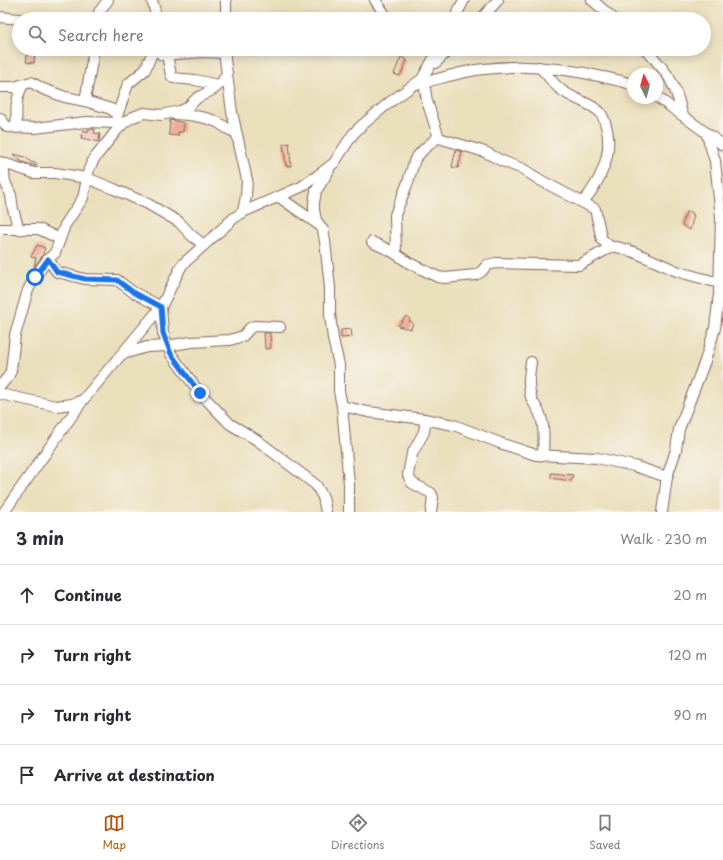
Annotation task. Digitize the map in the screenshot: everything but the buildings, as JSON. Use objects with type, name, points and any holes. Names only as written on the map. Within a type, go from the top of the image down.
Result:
[{"type":"street","points":[[99,12],[108,0]]},
{"type":"street","points":[[152,0],[155,12]]},
{"type":"street","points":[[226,0],[226,12]]},
{"type":"street","points":[[375,0],[383,12]]},
{"type":"street","points":[[458,12],[464,0]]},
{"type":"street","points":[[488,12],[498,0]]},
{"type":"street","points":[[592,0],[606,12]]},
{"type":"street","points":[[0,17],[12,18]]},
{"type":"street","points":[[85,101],[93,56]]},
{"type":"street","points":[[0,386],[8,377],[10,371],[15,335],[28,290],[48,259],[54,254],[68,221],[83,198],[89,168],[118,122],[128,84],[145,70],[152,56]]},
{"type":"street","points":[[167,56],[171,75],[174,78],[195,80],[218,85]]},
{"type":"street","points":[[225,56],[236,132],[247,180],[243,212]]},
{"type":"street","points":[[419,84],[435,56]]},
{"type":"street","points":[[427,70],[442,56]]},
{"type":"street","points":[[652,56],[667,72],[679,100],[682,114]]},
{"type":"street","points":[[539,67],[561,90],[600,113],[605,122],[609,139],[608,154],[592,192],[583,202]]},
{"type":"street","points":[[349,512],[349,484],[342,406],[339,391],[339,365],[332,333],[330,288],[324,233],[315,217],[314,203],[316,191],[334,163],[360,126],[390,102],[419,84],[484,69],[539,67],[587,73],[627,83]]},
{"type":"street","points":[[0,118],[8,127],[35,128],[86,122],[118,122],[144,113],[161,115],[173,113],[187,108],[197,98],[214,89],[224,80],[227,73]]},
{"type":"street","points":[[0,87],[14,87],[30,82],[34,83],[43,89],[65,97],[85,101],[110,109],[115,112],[118,122]]},
{"type":"street","points":[[419,84],[427,101],[438,137],[485,152],[502,161],[523,169],[540,180],[583,202],[595,210],[602,240],[611,247]]},
{"type":"street","points":[[17,128],[16,111],[18,97],[23,85]]},
{"type":"street","points":[[663,101],[723,145]]},
{"type":"street","points":[[173,113],[218,122],[232,132],[236,132]]},
{"type":"street","points":[[662,512],[667,477],[676,450],[680,424],[705,361],[711,341],[721,283],[721,217],[715,161],[707,134]]},
{"type":"street","points":[[396,254],[395,214],[408,182],[415,159],[424,148],[438,137]]},
{"type":"street","points":[[1,163],[37,174],[55,173],[87,178],[148,204],[179,222],[191,235],[204,245]]},
{"type":"street","points":[[1,163],[6,184],[11,195],[14,215],[19,230]]},
{"type":"street","points":[[4,512],[83,400],[161,307],[182,265],[234,218],[243,212],[301,186],[334,163]]},
{"type":"street","points":[[279,197],[320,226]]},
{"type":"street","points":[[0,229],[39,230],[60,239]]},
{"type":"street","points":[[372,242],[431,274],[445,278],[475,275],[481,272],[487,265],[496,263],[579,265],[611,247],[617,247],[634,252],[679,272],[721,283]]},
{"type":"street","points":[[48,259],[57,272],[85,279],[117,280],[133,292],[161,307]]},
{"type":"street","points":[[161,307],[163,333],[169,350],[200,393],[230,424],[257,440],[316,485],[323,497],[326,512]]},
{"type":"street","points":[[122,354],[138,349],[156,346],[169,350],[191,342],[230,340],[242,336],[254,326],[280,327]]},
{"type":"street","points":[[531,362],[529,377],[530,389],[533,400],[540,412],[542,422],[543,456]]},
{"type":"street","points":[[0,394],[56,406],[72,404],[83,400]]},
{"type":"street","points":[[56,406],[63,412],[66,423]]},
{"type":"street","points":[[342,406],[384,415],[424,419],[454,425],[524,452],[536,455],[597,458],[634,466],[667,477]]},
{"type":"street","points":[[424,419],[424,432],[412,454],[408,475],[412,483],[431,493],[433,496],[431,512]]},
{"type":"route","points":[[35,277],[48,259],[54,270],[57,272],[85,279],[117,280],[126,285],[133,292],[161,307],[161,324],[171,354],[200,393]]}]
